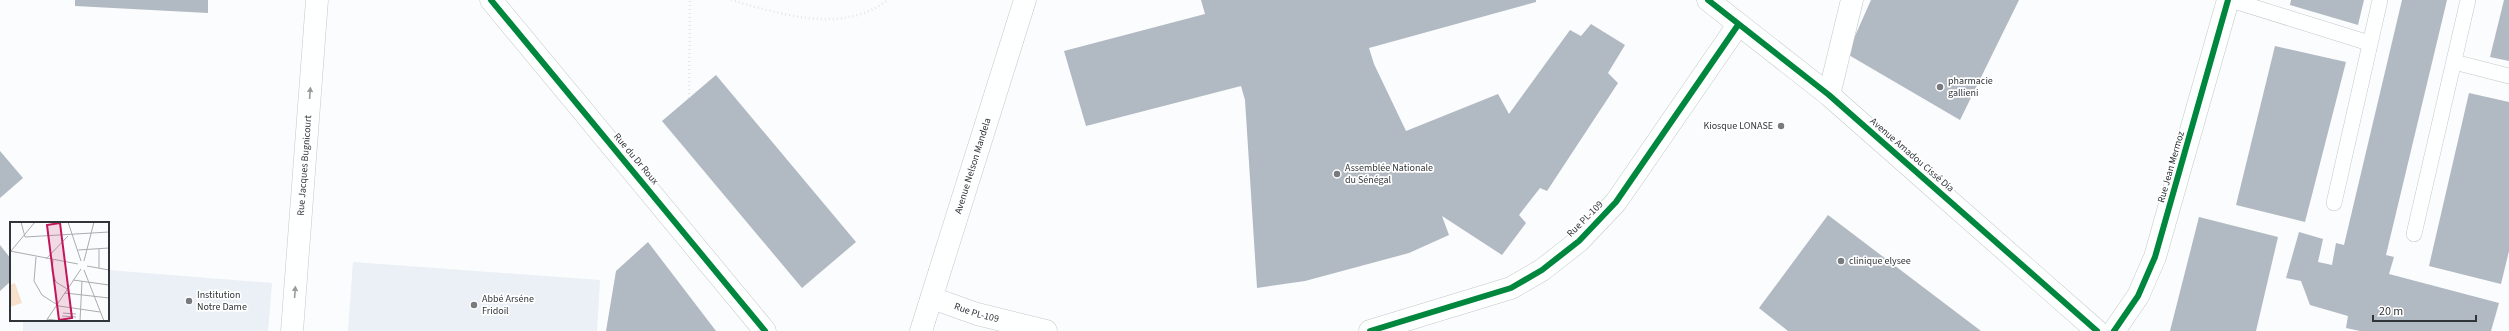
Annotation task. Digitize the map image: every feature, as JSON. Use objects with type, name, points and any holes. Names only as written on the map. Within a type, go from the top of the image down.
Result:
[{"type":"street","name":"Rue Jacques Bugnicourt","points":[[292,331],[317,0]]},
{"type":"street","name":"Rue du Dr Roux","points":[[491,0],[766,331]]},
{"type":"street","name":"Avenue Nelson Mandela","points":[[921,331],[1025,0]]},
{"type":"street","name":"Avenue Amadou Cissé Dia","points":[[1708,0],[1829,95],[2096,331]]},
{"type":"street","points":[[1829,95],[1852,0]]},
{"type":"street","name":"Rue Jean Mermoz","points":[[2114,331],[2138,296],[2155,257],[2230,0]]},
{"type":"street","name":"Rue PL-109","points":[[1370,331],[1511,288],[1542,270],[1579,241],[1616,202],[1738,25]]},
{"type":"street","name":"Rue PL-109","points":[[932,298],[977,314],[1046,331]]},
{"type":"lane","points":[[2230,0],[2369,43]]},
{"type":"lane","points":[[2334,203],[2369,43],[2380,0]]},
{"type":"lane","points":[[2414,234],[2468,0]]},
{"type":"lane","points":[[2454,62],[2509,76]]},
{"type":"path","points":[[690,0],[690,98]]},
{"type":"path","points":[[731,0],[794,18],[812,20],[860,15],[888,0]]},
{"type":"shaded area","name":"Abbé Arséne Fridoil","points":[[353,262],[600,280],[597,331],[348,331]]},
{"type":"shaded area","name":"Institution Notre Dame","points":[[109,270],[272,283],[268,331],[23,331],[23,321],[109,321]]},
{"type":"building","points":[[75,0],[208,0],[208,13],[75,6]]},
{"type":"building","name":"Assemblée Nationale du Sénégal","points":[[1201,0],[1536,0],[1536,2],[1369,48],[1374,64],[1406,131],[1498,94],[1509,114],[1570,30],[1581,36],[1591,24],[1625,45],[1608,73],[1618,83],[1547,191],[1540,188],[1519,215],[1526,223],[1502,255],[1442,216],[1449,235],[1409,253],[1305,281],[1257,288],[1245,100],[1241,86],[1086,126],[1064,51],[1205,14]]},
{"type":"building","name":"pharmacie gallieni","points":[[1871,0],[2019,0],[1960,120],[1847,54]]},
{"type":"building","points":[[2291,0],[2364,0],[2358,25],[2290,5]]},
{"type":"building","points":[[2402,0],[2447,0],[2386,255],[2394,257],[2389,274],[2499,303],[2491,331],[2360,331],[2346,328],[2348,316],[2310,305],[2301,281],[2286,278],[2299,232],[2323,239],[2318,262],[2332,265],[2336,243],[2344,245]]},
{"type":"building","points":[[2504,0],[2509,0],[2509,61],[2490,57]]},
{"type":"building","points":[[2275,46],[2346,62],[2305,222],[2236,205]]},
{"type":"building","points":[[716,75],[856,242],[802,288],[662,121]]},
{"type":"building","points":[[2469,93],[2509,102],[2509,251],[2501,284],[2429,266]]},
{"type":"building","points":[[0,151],[23,178],[0,198]]},
{"type":"building","name":"clinique elysee","points":[[1828,215],[1981,331],[1788,331],[1759,308]]},
{"type":"building","points":[[2199,217],[2278,237],[2256,331],[2170,331]]},
{"type":"building","points":[[648,242],[716,331],[606,331],[616,271]]},
{"type":"building","points":[[0,245],[10,258],[10,282],[0,291]]},
{"type":"cycle path","points":[[491,0],[765,331]]},
{"type":"cycle path","points":[[1708,0],[1829,95],[2097,331]]},
{"type":"cycle path","points":[[2114,331],[2138,296],[2155,257],[2228,0]]},
{"type":"cycle path","points":[[1370,331],[1511,288],[1542,270],[1579,241],[1616,202],[1738,25]]},
{"type":"place","name":"pharmacie gallieni","points":[[1940,87]]},
{"type":"place","name":"Kiosque LONASE","points":[[1781,126]]},
{"type":"place","name":"Assemblée Nationale du Sénégal","points":[[1337,174]]},
{"type":"place","name":"clinique elysee","points":[[1841,261]]},
{"type":"place","name":"Institution Notre Dame","points":[[189,301]]},
{"type":"place","name":"Abbé Arséne Fridoil","points":[[474,305]]}]
